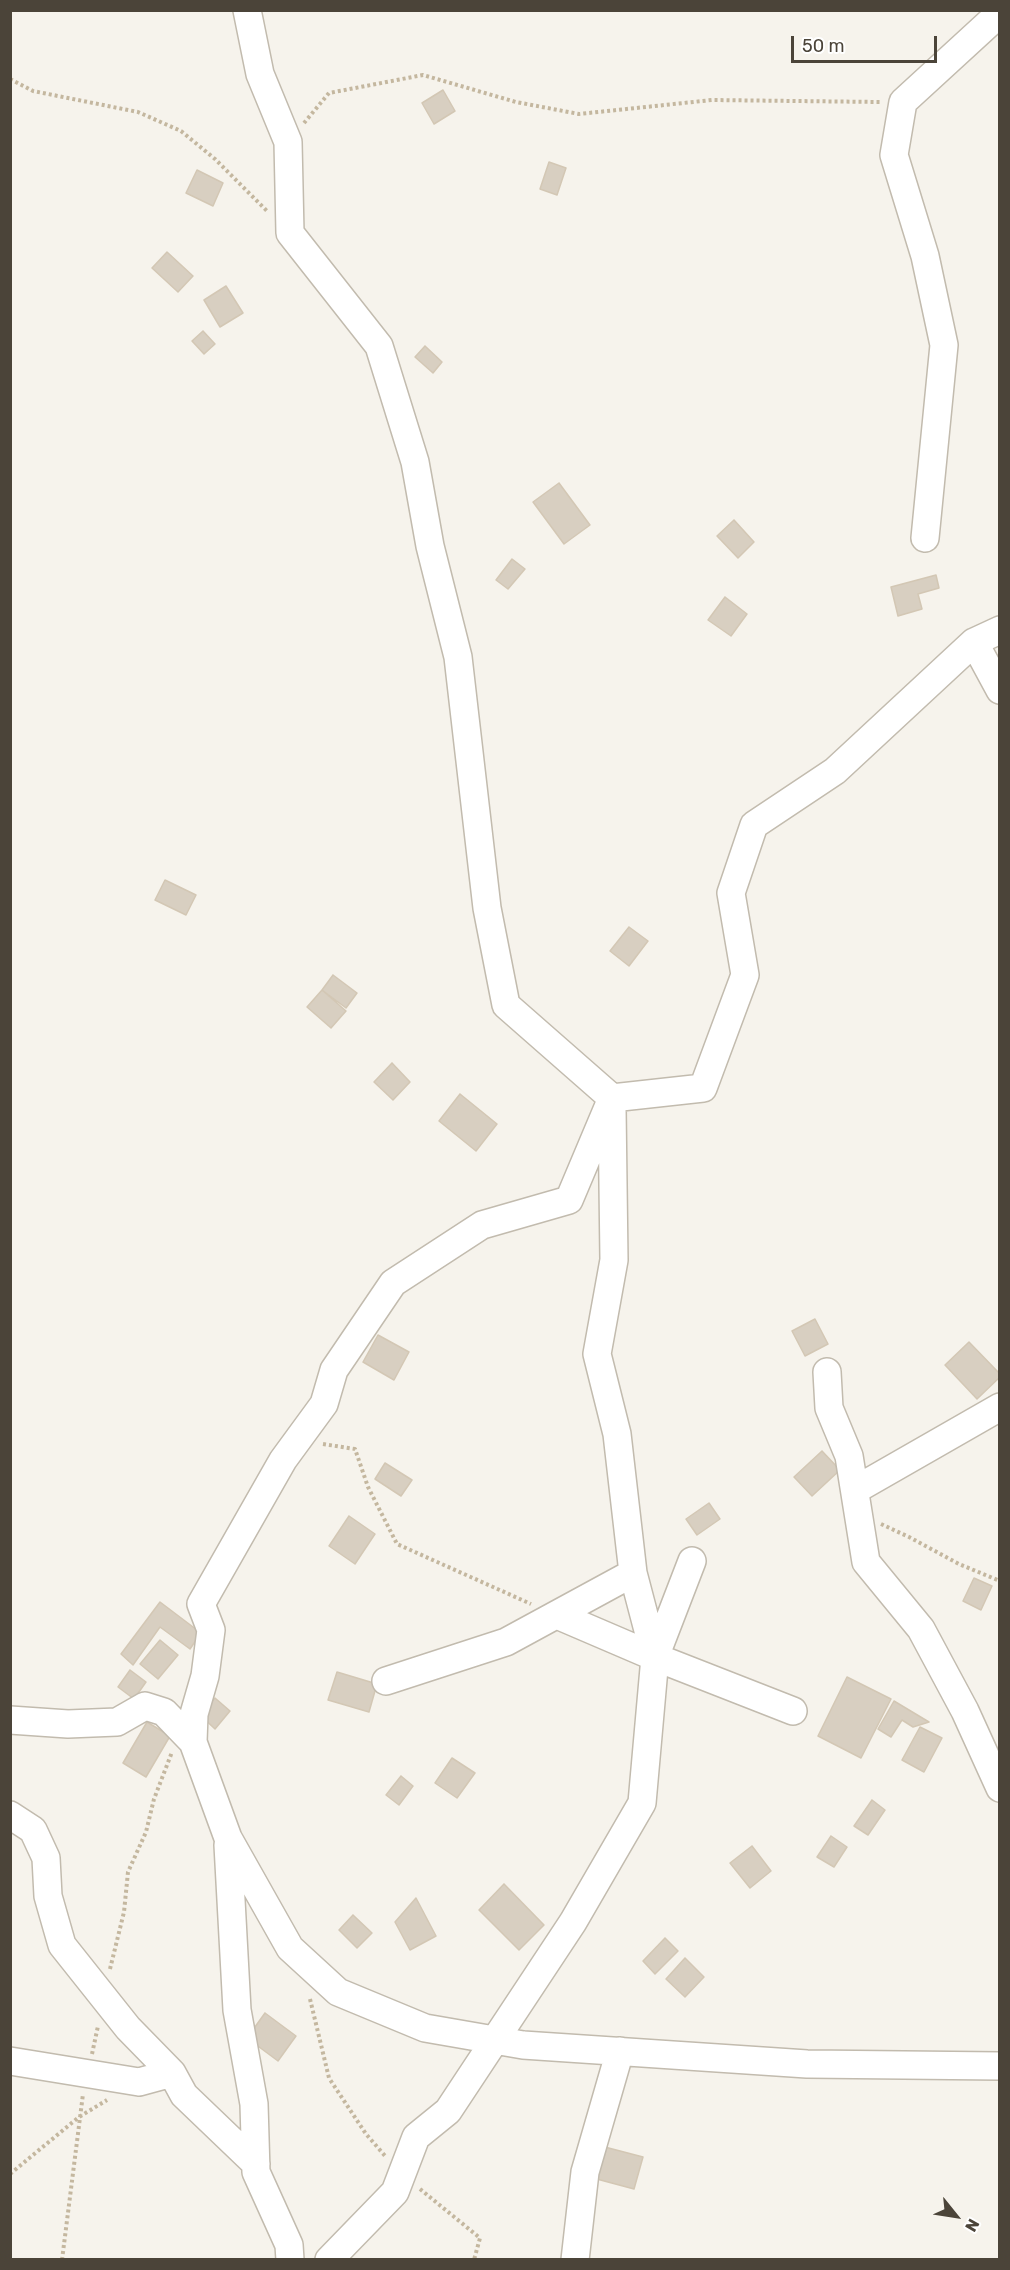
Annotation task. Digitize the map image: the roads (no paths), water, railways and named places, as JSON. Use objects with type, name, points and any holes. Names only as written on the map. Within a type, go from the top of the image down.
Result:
[{"type":"street","points":[[247,10],[260,74],[288,142],[290,233],[379,346],[415,462],[430,546],[458,657],[487,908],[506,1005],[612,1098],[703,1088],[745,975],[731,892],[754,825],[835,771],[974,642],[999,630]]},
{"type":"street","points":[[925,538],[944,345],[925,256],[894,155],[903,102],[999,13]]},
{"type":"street","points":[[974,642],[999,690]]},
{"type":"street","points":[[612,1098],[569,1200],[482,1225],[393,1283],[334,1370],[324,1404],[284,1460],[201,1604],[212,1630],[206,1676],[194,1714],[193,1742],[228,1838],[290,1948],[338,1992],[425,2028],[523,2045],[807,2064],[999,2066]]},
{"type":"street","points":[[612,1098],[614,1260],[597,1354],[617,1434],[633,1573],[655,1657]]},
{"type":"street","points":[[827,1372],[829,1407],[849,1456],[866,1562],[921,1629],[965,1711],[999,1788]]},
{"type":"street","points":[[856,1502],[999,1407]]},
{"type":"street","points":[[329,2259],[395,2192],[416,2137],[448,2111],[573,1922],[642,1803],[655,1657],[692,1561]]},
{"type":"street","points":[[386,1681],[506,1642],[633,1573]]},
{"type":"street","points":[[556,1615],[793,1711]]},
{"type":"street","points":[[10,1720],[68,1724],[117,1722],[145,1706],[164,1712],[193,1742]]},
{"type":"street","points":[[10,1815],[33,1830],[46,1858],[48,1896],[62,1945],[128,2028],[172,2073],[184,2095],[256,2164]]},
{"type":"street","points":[[228,1838],[237,2010],[254,2104],[256,2172],[288,2245],[290,2259]]},
{"type":"street","points":[[575,2259],[585,2172],[621,2051]]},
{"type":"street","points":[[10,2061],[139,2082],[172,2073]]}]
